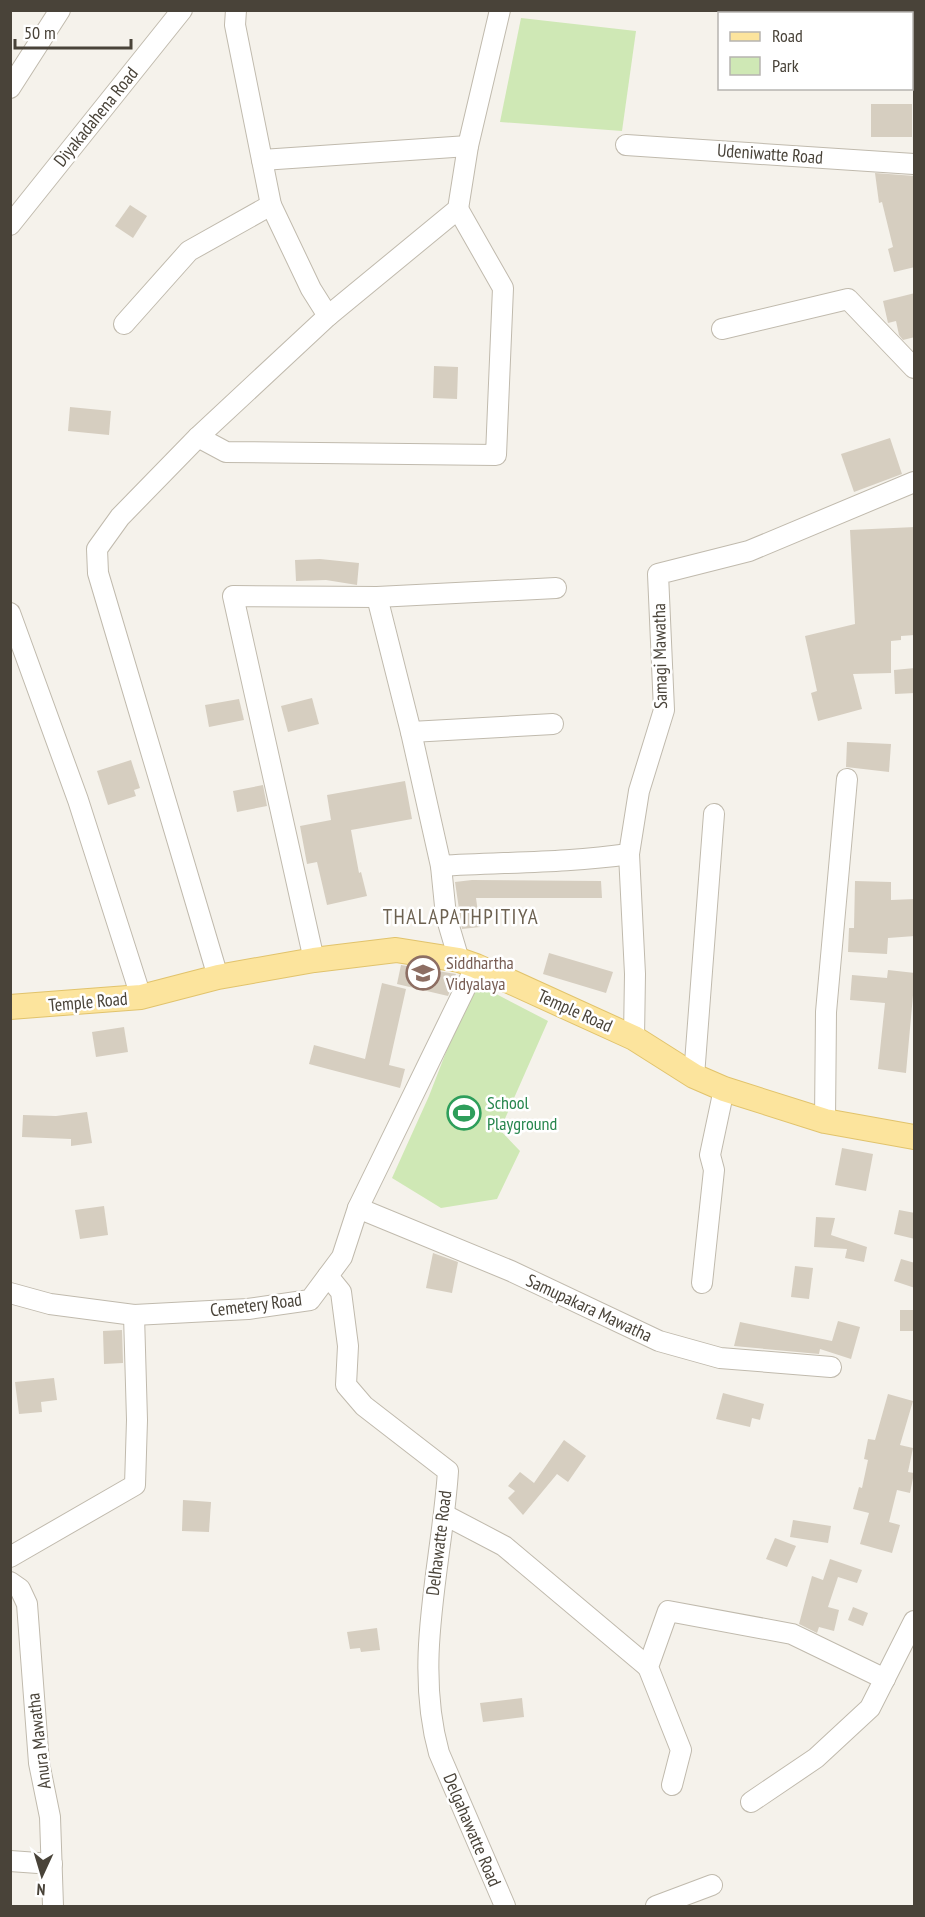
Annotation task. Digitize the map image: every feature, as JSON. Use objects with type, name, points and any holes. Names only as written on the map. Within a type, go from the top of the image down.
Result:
[{"type":"main road","name":"Temple Road","points":[[10,1007],[17,1009],[141,998],[218,977],[314,960],[396,950],[467,963],[634,1038],[694,1076],[724,1089],[825,1120],[915,1137]]},
{"type":"street","points":[[10,88],[60,10]]},
{"type":"street","name":"Diyakadahena Road","points":[[10,225],[182,10]]},
{"type":"street","points":[[236,10],[235,25],[271,205],[311,289],[328,316]]},
{"type":"street","points":[[198,437],[226,452],[496,455],[504,288],[458,209],[468,146],[500,10]]},
{"type":"street","name":"Udeniwatte Road","points":[[626,145],[915,164]]},
{"type":"street","points":[[262,160],[468,146]]},
{"type":"street","points":[[124,324],[189,251],[271,205]]},
{"type":"street","points":[[218,977],[98,573],[97,549],[120,517],[198,437],[328,316],[458,209]]},
{"type":"street","points":[[722,329],[848,298],[915,368]]},
{"type":"street","name":"Samagi Mawatha","points":[[629,854],[639,791],[664,710],[658,574],[748,550],[915,482]]},
{"type":"street","points":[[314,960],[233,596],[376,597],[556,588]]},
{"type":"street","points":[[376,597],[411,732],[441,867],[446,916],[467,963]]},
{"type":"street","points":[[10,613],[78,800],[141,998]]},
{"type":"street","points":[[411,732],[553,724]]},
{"type":"street","points":[[825,1120],[826,1012],[847,779]]},
{"type":"street","points":[[694,1076],[714,814]]},
{"type":"street","points":[[441,867],[531,861],[579,861],[629,854],[634,1038]]},
{"type":"street","name":"Cemetery Road","points":[[10,1293],[50,1304],[134,1314],[248,1309],[310,1300],[342,1257],[358,1208],[467,963]]},
{"type":"street","points":[[702,1283],[714,1170],[710,1155],[724,1089]]},
{"type":"street","name":"Samupakara Mawatha","points":[[358,1208],[511,1271],[659,1341],[720,1358],[831,1367]]},
{"type":"street","name":"Delhawatte Road","points":[[327,1276],[340,1292],[348,1346],[346,1385],[364,1406],[448,1471],[445,1515],[429,1623],[432,1728],[439,1753]]},
{"type":"street","points":[[10,1557],[135,1485],[137,1420],[134,1314]]},
{"type":"street","points":[[445,1515],[504,1546],[648,1667],[681,1750],[672,1785]]},
{"type":"street","name":"Anura Mawatha","points":[[10,1582],[20,1589],[27,1604],[39,1763],[50,1817],[53,1906]]},
{"type":"street","points":[[648,1667],[668,1611],[792,1634],[885,1679]]},
{"type":"street","points":[[751,1802],[816,1758],[870,1708],[915,1622]]},
{"type":"street","name":"Delgahawatte Road","points":[[439,1753],[505,1906]]},
{"type":"street","points":[[10,1861],[52,1864]]},
{"type":"street","points":[[656,1906],[712,1885]]},
{"type":"green space","points":[[521,18],[636,31],[622,131],[500,122]]},
{"type":"green space","name":"School Playground","points":[[479,985],[548,1021],[500,1130],[520,1151],[497,1199],[441,1208],[392,1178],[429,1096],[460,1016]]},
{"type":"building","points":[[871,104],[912,104],[912,137],[871,137]]},
{"type":"building","points":[[875,173],[915,176],[915,267],[894,272],[888,249],[893,247],[882,202],[879,203]]},
{"type":"building","points":[[130,205],[147,216],[133,238],[115,226]]},
{"type":"building","points":[[915,293],[915,337],[903,340],[899,335],[896,321],[888,323],[883,301]]},
{"type":"building","points":[[434,366],[458,367],[457,399],[433,398]]},
{"type":"building","points":[[70,407],[111,411],[109,435],[68,431]]},
{"type":"building","points":[[890,438],[902,474],[854,492],[841,454]]},
{"type":"building","points":[[915,527],[915,635],[901,636],[901,640],[891,641],[891,673],[853,674],[862,709],[818,721],[811,693],[817,691],[805,636],[855,624],[850,530]]},
{"type":"building","points":[[320,559],[359,563],[357,585],[326,580],[296,581],[295,560]]},
{"type":"building","points":[[915,668],[915,693],[895,694],[894,670]]},
{"type":"building","points":[[312,698],[319,724],[288,732],[281,706]]},
{"type":"building","points":[[239,699],[244,720],[209,727],[205,705]]},
{"type":"building","points":[[847,742],[891,744],[889,772],[846,767]]},
{"type":"building","points":[[131,760],[140,788],[134,790],[136,796],[108,805],[97,771]]},
{"type":"building","points":[[405,781],[412,819],[351,830],[359,873],[361,872],[367,896],[327,905],[317,862],[307,864],[300,826],[331,820],[327,795]]},
{"type":"building","points":[[263,785],[267,806],[237,812],[233,791]]},
{"type":"building","points":[[472,880],[601,881],[602,898],[476,898],[480,927],[462,929],[455,882]]},
{"type":"building","points":[[855,881],[891,882],[891,900],[915,899],[915,936],[888,938],[887,954],[848,952],[849,928],[854,928]]},
{"type":"building","points":[[549,953],[613,972],[606,993],[543,974]]},
{"type":"building","points":[[401,965],[456,974],[448,996],[397,984]]},
{"type":"building","points":[[888,970],[915,973],[906,1073],[878,1069],[885,1003],[850,1000],[852,975],[887,978]]},
{"type":"building","points":[[382,983],[406,989],[389,1065],[405,1069],[400,1088],[309,1064],[314,1045],[365,1059]]},
{"type":"building","points":[[124,1027],[128,1052],[96,1057],[92,1032]]},
{"type":"building","points":[[87,1112],[92,1143],[71,1146],[71,1139],[22,1137],[23,1115],[56,1116]]},
{"type":"building","points":[[842,1148],[873,1154],[866,1191],[835,1185]]},
{"type":"building","points":[[104,1206],[108,1235],[80,1239],[75,1210]]},
{"type":"building","points":[[899,1210],[915,1213],[915,1239],[894,1234]]},
{"type":"building","points":[[816,1217],[835,1218],[831,1235],[867,1247],[864,1262],[845,1258],[847,1249],[814,1247]]},
{"type":"building","points":[[433,1253],[458,1262],[452,1293],[426,1288]]},
{"type":"building","points":[[901,1259],[915,1263],[915,1288],[894,1281]]},
{"type":"building","points":[[795,1266],[813,1268],[809,1299],[791,1297]]},
{"type":"building","points":[[900,1310],[915,1310],[915,1331],[900,1331]]},
{"type":"building","points":[[838,1321],[860,1327],[851,1359],[820,1349],[819,1354],[734,1346],[740,1322],[832,1341]]},
{"type":"building","points":[[122,1330],[123,1363],[104,1364],[103,1331]]},
{"type":"building","points":[[54,1378],[57,1400],[41,1402],[42,1412],[19,1414],[15,1382]]},
{"type":"building","points":[[723,1393],[764,1404],[760,1420],[752,1418],[750,1427],[716,1419]]},
{"type":"building","points":[[888,1394],[913,1401],[900,1445],[913,1448],[908,1472],[914,1473],[910,1493],[897,1490],[889,1522],[900,1525],[892,1553],[860,1544],[869,1513],[853,1509],[859,1487],[862,1488],[868,1460],[864,1459],[868,1439],[875,1440]]},
{"type":"building","points":[[564,1440],[586,1456],[568,1482],[557,1474],[523,1515],[508,1498],[515,1491],[508,1486],[520,1472],[534,1483]]},
{"type":"building","points":[[183,1500],[211,1502],[209,1532],[182,1531]]},
{"type":"building","points":[[793,1520],[831,1526],[828,1543],[790,1537]]},
{"type":"building","points":[[775,1538],[796,1546],[787,1567],[766,1559]]},
{"type":"building","points":[[830,1559],[862,1570],[857,1583],[838,1577],[828,1607],[839,1610],[834,1631],[819,1627],[817,1633],[799,1624],[812,1576],[823,1580]]},
{"type":"building","points":[[853,1607],[868,1613],[863,1626],[848,1620]]},
{"type":"building","points":[[377,1628],[380,1650],[361,1652],[360,1648],[350,1649],[347,1632]]},
{"type":"building","points":[[522,1698],[524,1717],[483,1722],[480,1703]]},
{"type":"place","name":"Siddhartha Vidyalaya","points":[[423,973]]},
{"type":"place","name":"School Playground","points":[[464,1113]]},
{"type":"district","name":"THALAPATHPITIYA","points":[[461,917]]}]
